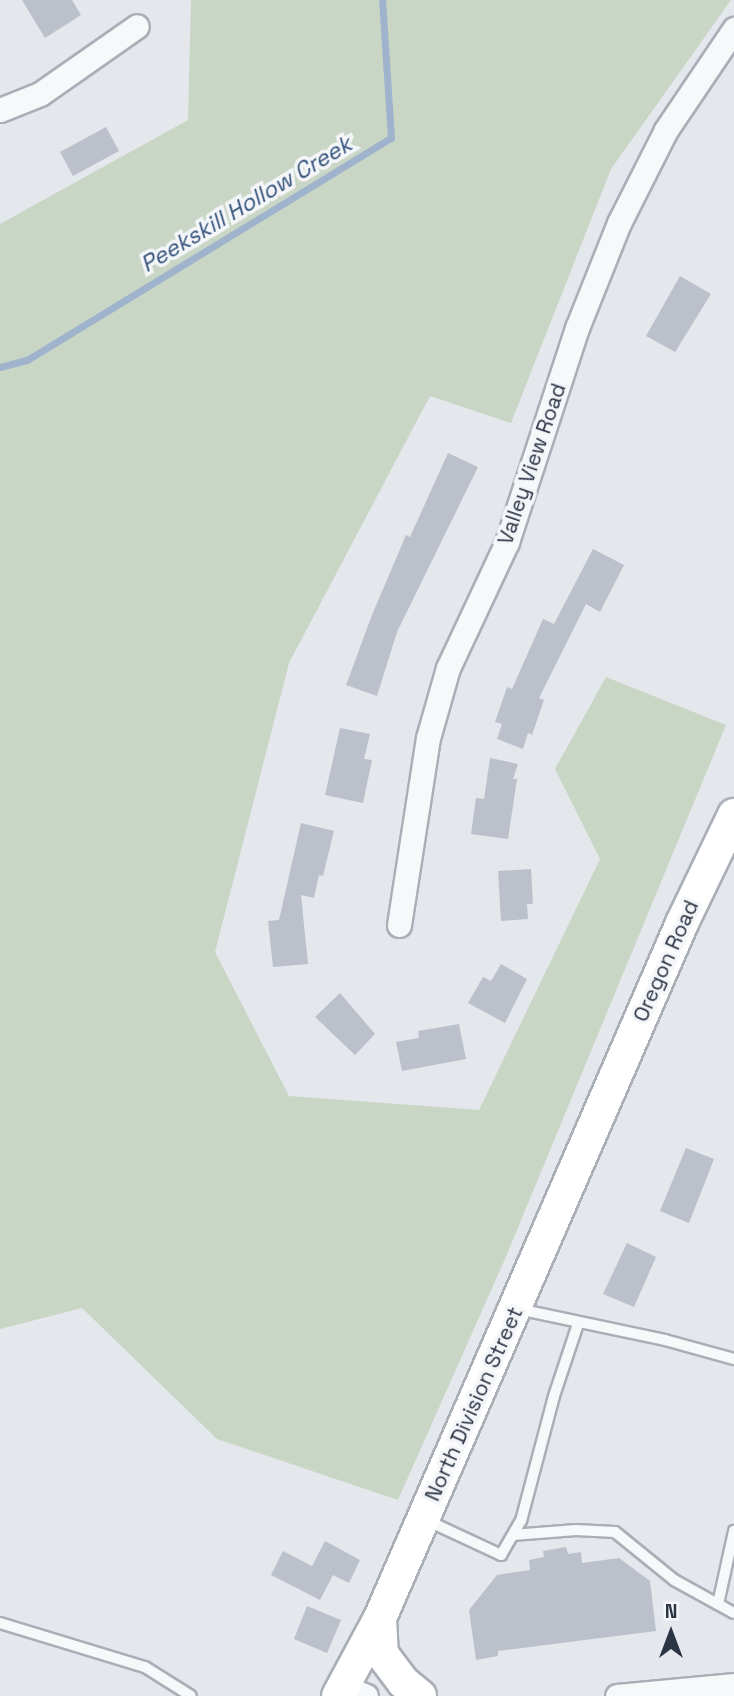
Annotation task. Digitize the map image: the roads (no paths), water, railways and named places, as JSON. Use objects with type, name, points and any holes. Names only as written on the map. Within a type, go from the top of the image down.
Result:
[{"type":"street","points":[[0,110],[40,94],[137,26]]},
{"type":"street","name":"Valley View Road","points":[[399,925],[428,738],[448,668],[507,542],[577,328],[619,223],[666,130],[734,29]]},
{"type":"street","name":"Oregon Road","points":[[603,1109],[682,923],[734,815]]},
{"type":"street","name":"North Division Street","points":[[349,1693],[603,1109]]},
{"type":"street","points":[[380,1618],[382,1654],[403,1682],[420,1696]]},
{"type":"street","points":[[617,1696],[734,1685]]},
{"type":"lane","points":[[516,1308],[578,1324],[665,1340],[734,1359]]},
{"type":"lane","points":[[424,1518],[501,1555],[521,1521],[578,1324]]},
{"type":"lane","points":[[513,1535],[576,1530],[615,1532],[674,1580],[734,1613]]},
{"type":"lane","points":[[718,1604],[734,1531]]},
{"type":"lane","points":[[0,1623],[145,1667],[191,1696]]},
{"type":"waterway","name":"Peekskill Hollow Creek","points":[[0,367],[27,360],[391,138],[382,0]]}]
